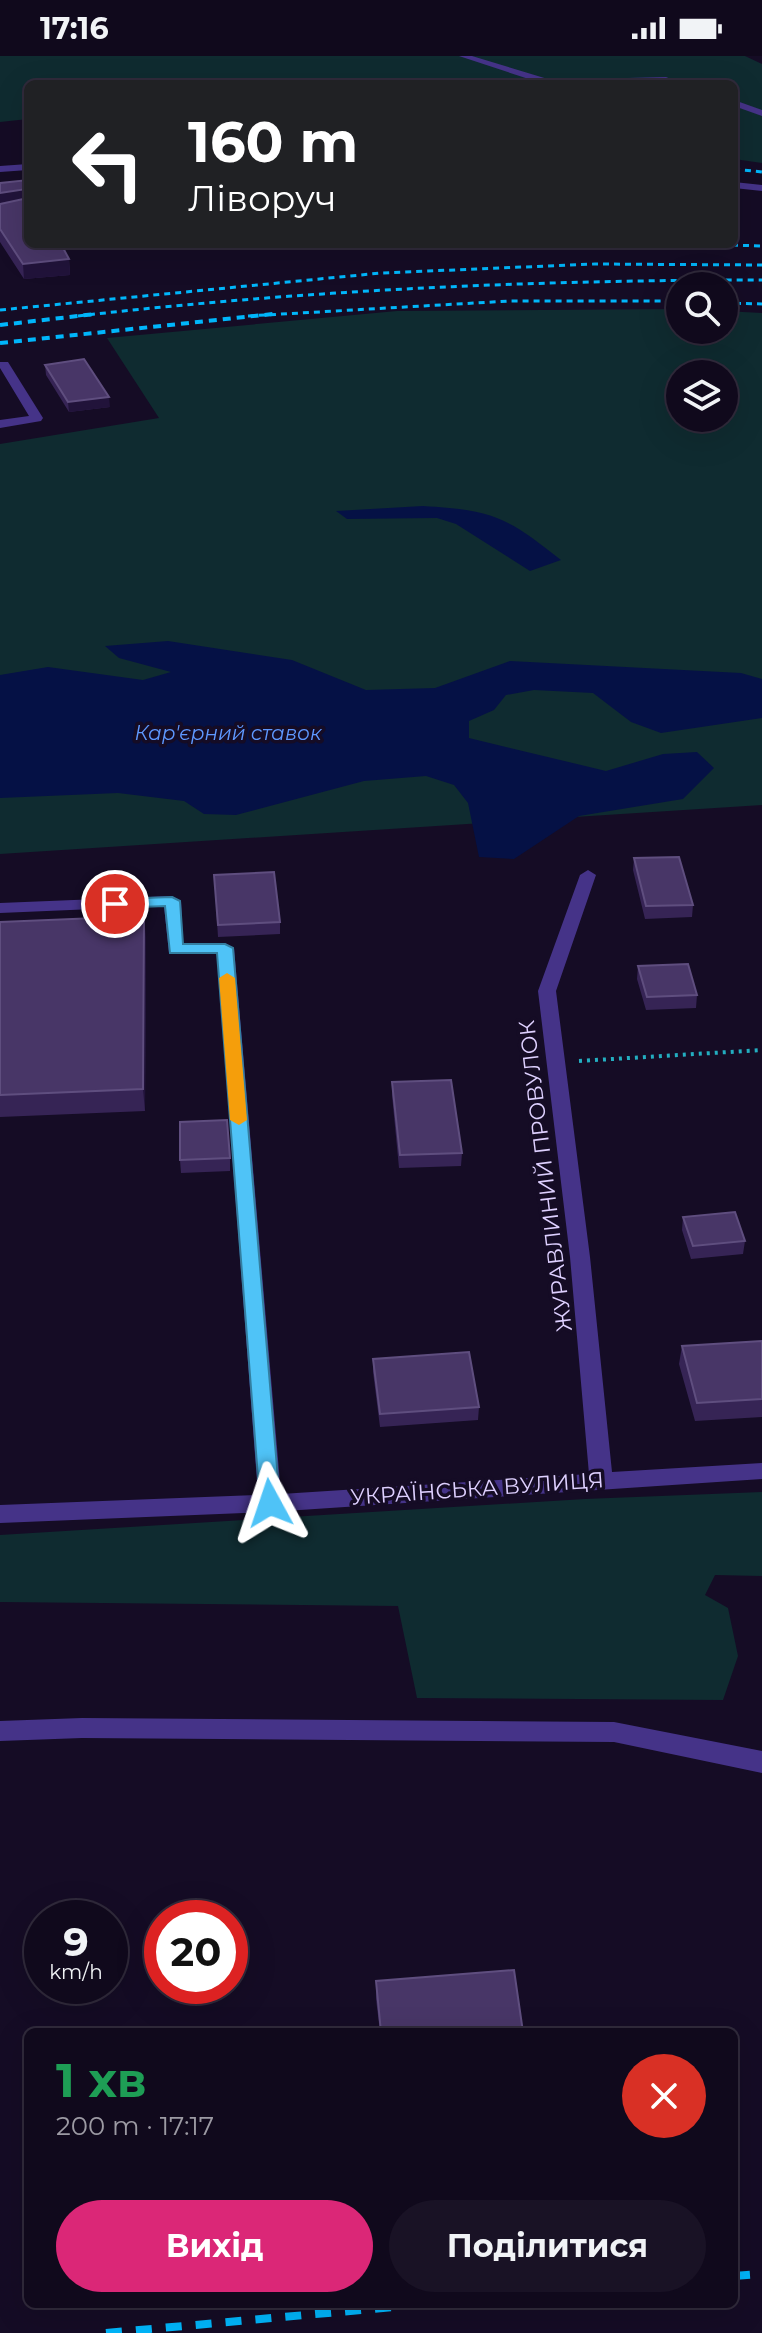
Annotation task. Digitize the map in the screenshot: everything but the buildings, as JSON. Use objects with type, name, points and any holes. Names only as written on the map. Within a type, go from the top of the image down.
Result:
[{"type":"street","points":[[463,56],[536,80]]},
{"type":"street","points":[[738,104],[762,113]]},
{"type":"street","points":[[0,169],[24,167]]},
{"type":"street","points":[[738,185],[762,188]]},
{"type":"street","points":[[0,424],[37,418],[4,365]]},
{"type":"street","name":"ЖУРАВЛИНИЙ ПРОВУЛОК","points":[[588,875],[547,991],[580,1257],[601,1479]]},
{"type":"street","points":[[0,908],[172,901],[175,949],[225,948],[270,1503]]},
{"type":"street","name":"УКРАЇНСЬКА ВУЛИЦЯ","points":[[0,1514],[270,1503],[601,1479],[762,1471]]},
{"type":"street","points":[[0,1731],[98,1728],[614,1732],[762,1762]]},
{"type":"path","points":[[555,1062],[762,1050]]},
{"type":"green space","points":[[0,56],[745,56],[762,64],[762,163],[738,160],[738,80],[24,80],[24,119],[0,122]]},
{"type":"green space","points":[[666,309],[666,344],[738,344],[738,312],[762,313],[762,805],[0,854],[0,444],[159,418],[107,338],[397,311]]},
{"type":"green space","points":[[762,1492],[762,1576],[715,1575],[705,1595],[728,1608],[738,1656],[723,1700],[417,1698],[398,1606],[0,1602],[0,1535],[585,1499]]},
{"type":"water","points":[[423,506],[466,510],[498,518],[561,560],[530,571],[456,524],[437,518],[347,519],[336,511]]},
{"type":"water","name":"Кар'єрний ставок","points":[[168,641],[292,660],[366,690],[435,688],[510,661],[741,673],[762,679],[762,718],[661,733],[631,722],[593,693],[534,690],[506,695],[494,710],[469,721],[469,738],[606,771],[663,754],[697,752],[714,768],[683,799],[579,816],[514,859],[479,857],[468,803],[454,785],[426,776],[364,781],[236,815],[204,814],[184,801],[118,793],[0,798],[0,675],[48,667],[143,680],[171,672],[119,658],[105,646]]},
{"type":"railway","points":[[738,169],[762,172]]},
{"type":"railway","points":[[738,245],[762,246]]},
{"type":"railway","points":[[0,310],[381,273],[595,264],[762,265]]},
{"type":"railway","points":[[78,316],[248,299],[419,288],[762,280]]},
{"type":"railway","points":[[261,315],[510,301],[666,301]]},
{"type":"railway","points":[[738,303],[762,304]]},
{"type":"railway","points":[[0,325],[95,314]]},
{"type":"railway","points":[[261,315],[273,314]]},
{"type":"railway","points":[[0,343],[261,315]]},
{"type":"railway","points":[[248,316],[261,315]]},
{"type":"railway","points":[[738,2276],[762,2274]]},
{"type":"railway","points":[[106,2333],[383,2308]]},
{"type":"slow traffic","points":[[227,978],[239,1120]]},
{"type":"route","points":[[115,904],[172,901],[175,949],[225,948],[270,1503]]}]
